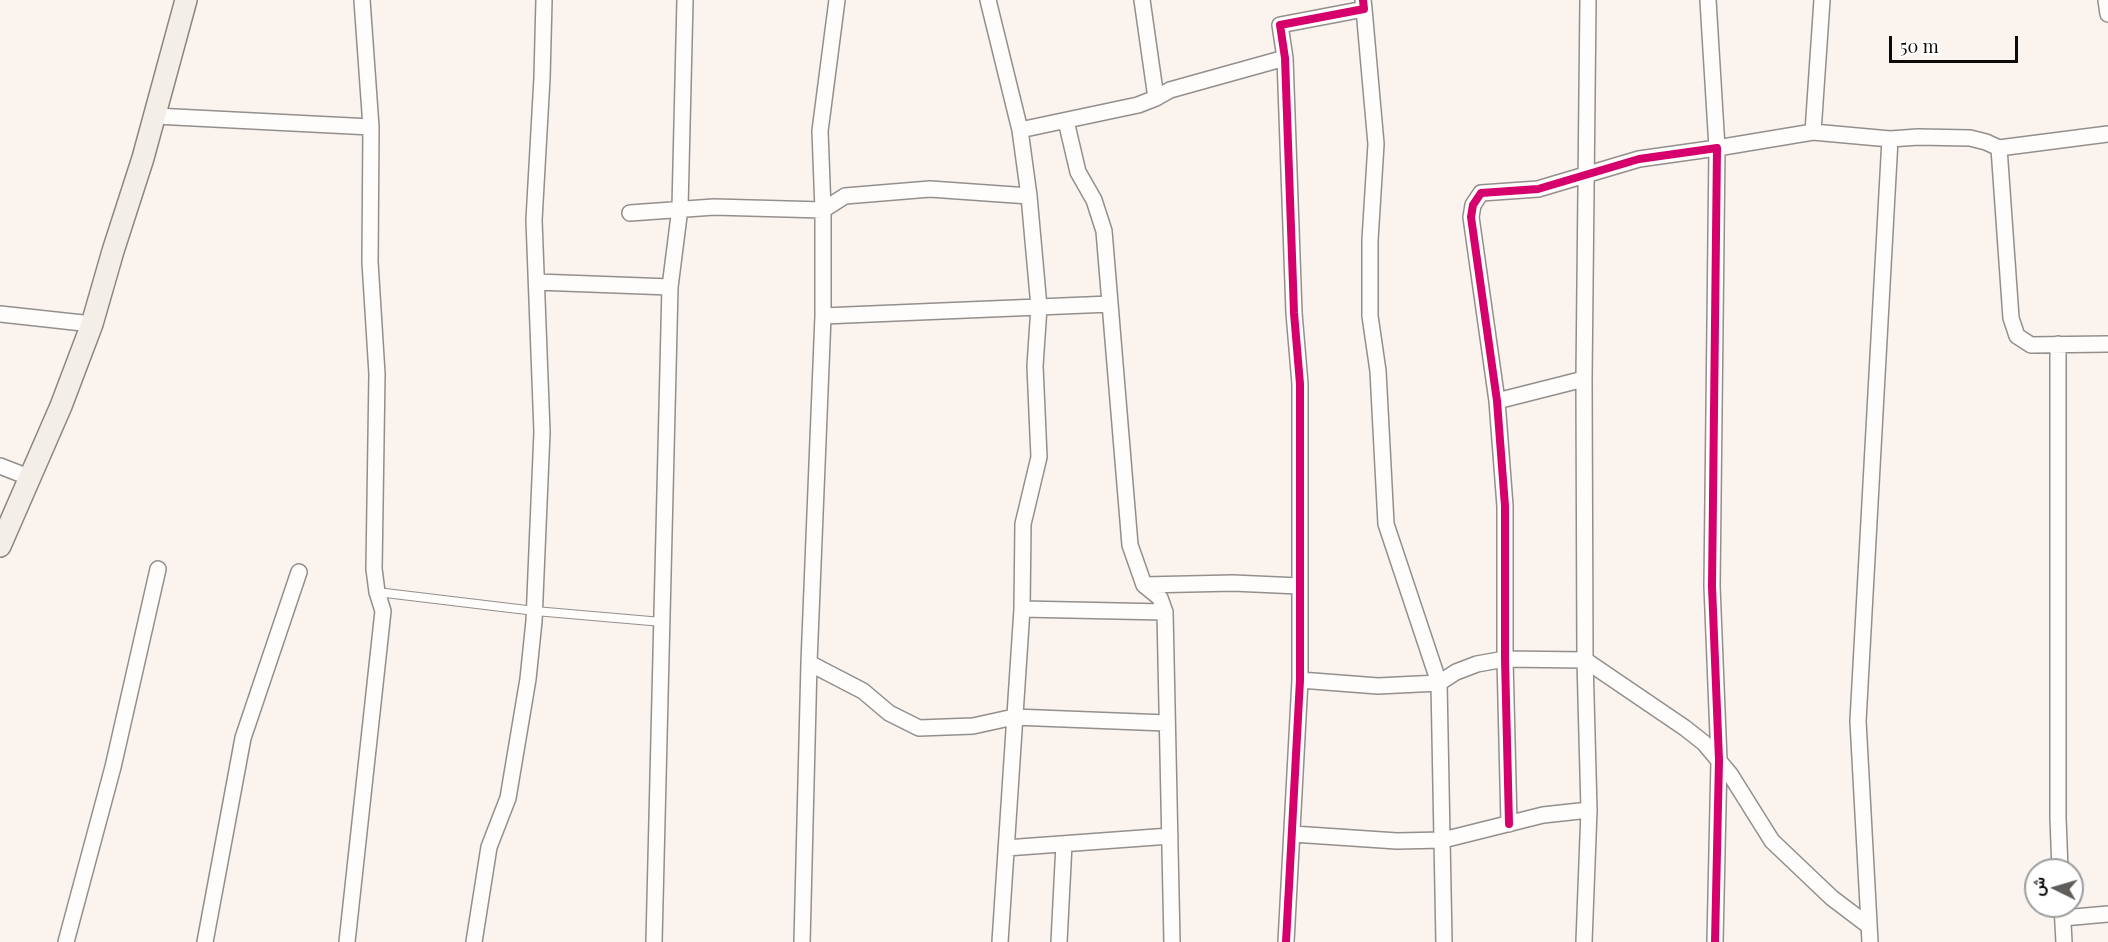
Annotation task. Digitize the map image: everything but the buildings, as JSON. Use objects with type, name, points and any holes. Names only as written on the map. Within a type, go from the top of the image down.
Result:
[{"type":"street","points":[[0,546],[62,406],[92,324],[155,116],[186,0]]},
{"type":"street","points":[[347,942],[383,612],[374,569],[377,375],[370,262],[371,127],[362,0]]},
{"type":"street","points":[[474,942],[489,847],[508,798],[528,679],[535,611],[542,432],[534,220],[544,0]]},
{"type":"street","points":[[654,942],[670,287],[680,208],[685,0]]},
{"type":"street","points":[[802,942],[809,663],[824,316],[820,131],[837,0]]},
{"type":"street","points":[[988,0],[1020,130],[1029,196],[1039,307],[1035,366],[1039,457],[1023,524],[1022,609],[1000,942]]},
{"type":"street","points":[[1142,0],[1156,98]]},
{"type":"street","points":[[1584,942],[1589,810],[1585,660],[1584,379],[1588,0]]},
{"type":"street","points":[[1708,0],[1717,148],[1712,586],[1719,760],[1715,942]]},
{"type":"street","points":[[1813,132],[1822,0]]},
{"type":"street","points":[[2106,0],[2108,14]]},
{"type":"street","points":[[1286,942],[1300,680],[1300,384],[1294,313],[1285,58],[1280,25],[1363,4],[1376,144],[1370,240],[1370,316],[1378,371],[1386,524],[1439,683],[1444,942]]},
{"type":"street","points":[[1020,130],[1138,105],[1170,90],[1285,58]]},
{"type":"street","points":[[155,116],[371,127]]},
{"type":"street","points":[[1066,121],[1078,172],[1094,200],[1104,231],[1130,545],[1144,585],[1160,598],[1166,612],[1166,723],[1172,942]]},
{"type":"street","points":[[1509,824],[1505,659],[1505,506],[1497,401],[1471,217],[1473,205],[1481,193],[1538,189],[1639,159],[1813,132],[1890,139],[1970,138],[1999,148],[2108,134]]},
{"type":"street","points":[[1870,942],[1858,721],[1890,139]]},
{"type":"street","points":[[1999,148],[2011,318],[2017,336],[2031,345],[2108,344]]},
{"type":"street","points":[[630,213],[714,207],[823,210],[845,196],[930,189],[1029,196]]},
{"type":"street","points":[[537,282],[670,287]]},
{"type":"street","points":[[824,316],[1110,304]]},
{"type":"street","points":[[0,314],[92,324]]},
{"type":"street","points":[[2058,344],[2060,858]]},
{"type":"street","points":[[1497,401],[1584,379]]},
{"type":"street","points":[[0,466],[31,478]]},
{"type":"street","points":[[66,942],[113,767],[158,569]]},
{"type":"street","points":[[206,942],[243,738],[299,572]]},
{"type":"street","points":[[1144,585],[1233,583],[1299,586]]},
{"type":"street","points":[[1022,609],[1166,612]]},
{"type":"street","points":[[1300,680],[1378,686],[1439,683],[1455,672],[1505,659],[1585,660],[1704,742],[1719,760],[1772,841],[1832,898],[1869,926]]},
{"type":"street","points":[[809,663],[863,692],[889,713],[918,728],[973,726],[1014,717],[1166,723]]},
{"type":"street","points":[[1293,834],[1397,841],[1443,840],[1543,815],[1589,810]]},
{"type":"street","points":[[1006,848],[1170,836]]},
{"type":"street","points":[[1059,942],[1064,844]]},
{"type":"street","points":[[2084,913],[2108,914]]},
{"type":"street","points":[[2062,918],[2064,942]]},
{"type":"lane","points":[[377,592],[535,611],[662,622]]},
{"type":"cycle path","points":[[1286,942],[1300,680],[1300,384],[1294,313],[1285,58],[1280,25],[1364,9],[1363,0]]},
{"type":"cycle path","points":[[1509,824],[1505,659],[1505,506],[1497,401],[1471,217],[1473,205],[1481,193],[1538,189],[1639,159],[1717,148],[1712,586],[1719,760],[1715,942]]}]
